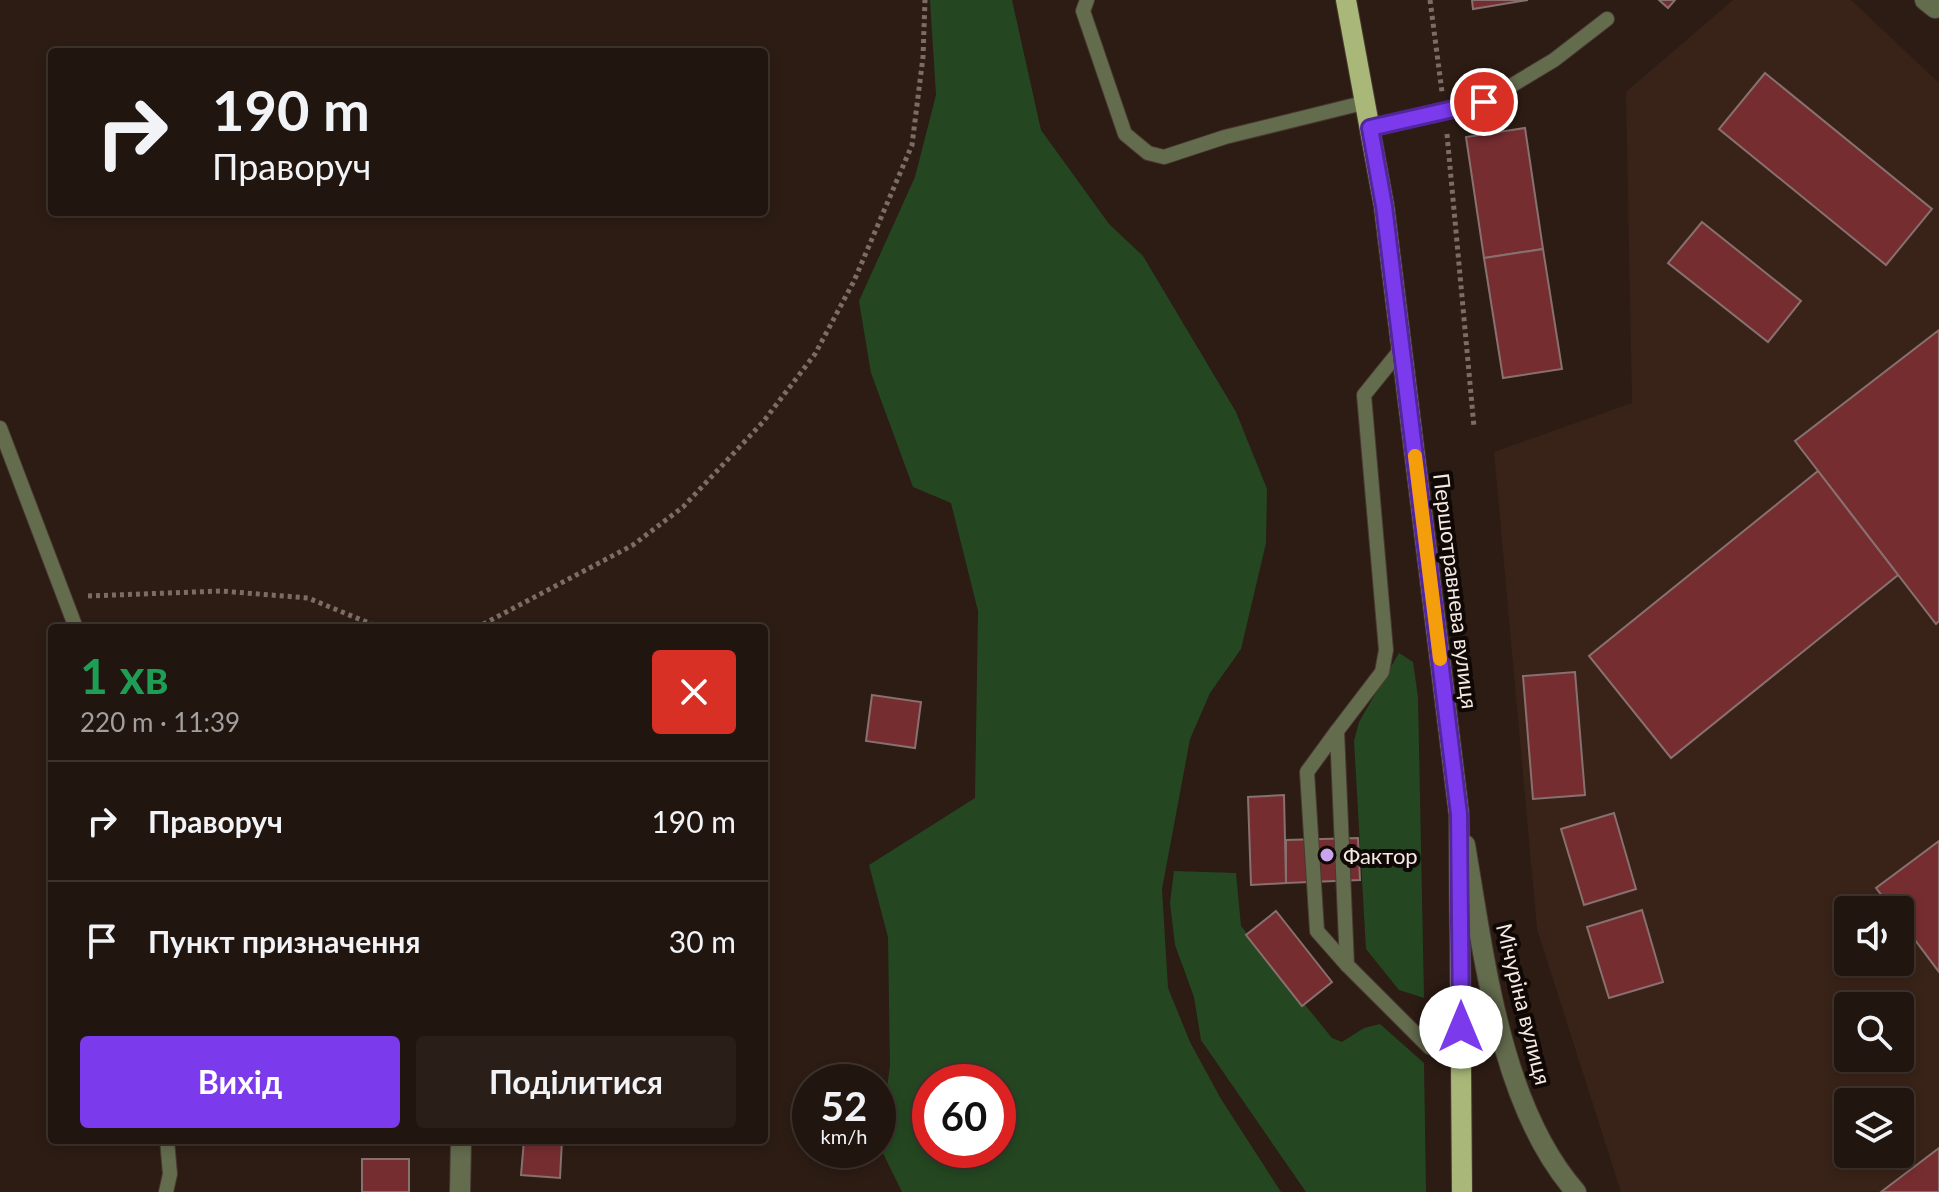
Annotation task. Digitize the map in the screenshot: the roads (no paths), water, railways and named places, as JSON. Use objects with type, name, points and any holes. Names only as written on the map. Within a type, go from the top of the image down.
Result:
[{"type":"main road","name":"Першотравнева вулиця","points":[[1346,0],[1367,102],[1402,348],[1459,814],[1462,1190]]},
{"type":"street","points":[[1925,0],[1935,8],[1939,7]]},
{"type":"street","name":"Мічуріна вулиця","points":[[1459,814],[1498,1019],[1523,1100],[1556,1169],[1576,1192]]},
{"type":"street","points":[[460,1192],[461,1144]]},
{"type":"lane","points":[[1087,0],[1083,11],[1125,134],[1148,153],[1164,157],[1225,137],[1367,102]]},
{"type":"lane","points":[[1370,128],[1484,102],[1554,60],[1607,19]]},
{"type":"lane","points":[[1402,348],[1364,395],[1384,661],[1382,672],[1307,772],[1317,931],[1429,1047],[1461,1057]]},
{"type":"lane","points":[[0,428],[75,624]]},
{"type":"lane","points":[[1337,731],[1347,965]]},
{"type":"lane","points":[[166,1192],[170,1174],[167,1144]]},
{"type":"place","name":"Фактор","points":[[1327,855]]}]
